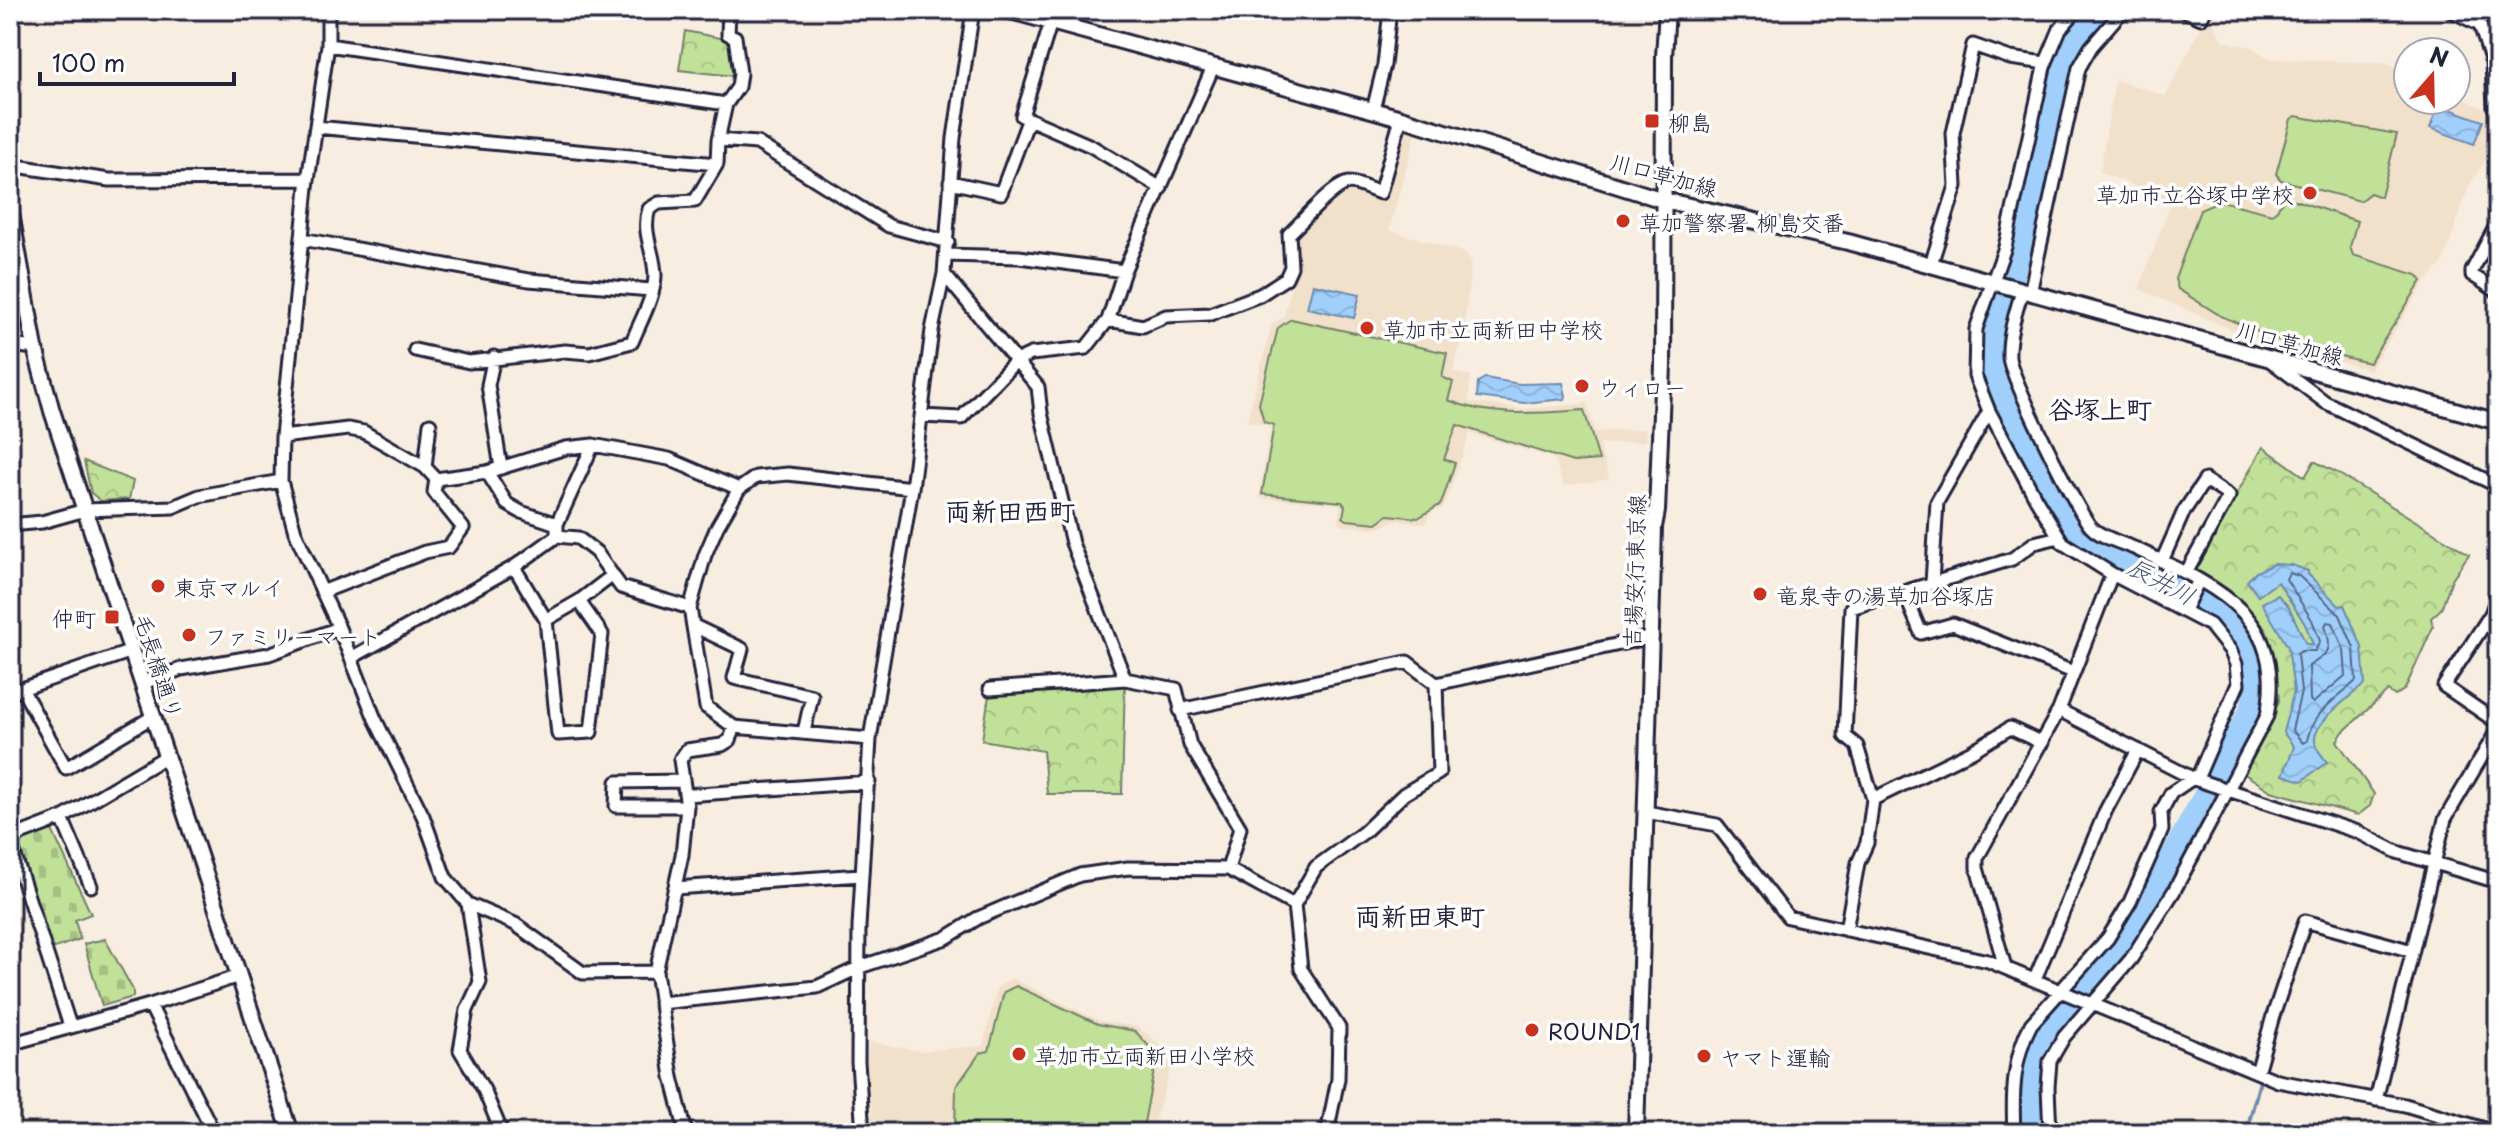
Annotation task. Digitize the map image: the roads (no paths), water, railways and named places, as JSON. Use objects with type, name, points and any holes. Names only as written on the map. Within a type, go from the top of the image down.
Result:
[{"type":"main road","name":"川口草加線","points":[[1007,10],[1401,118],[1663,200],[1822,235],[2498,422]]},
{"type":"main road","name":"吉場安行東京線","points":[[1636,1133],[1654,527],[1663,365],[1667,10]]},
{"type":"main road","name":"毛長橋通り","points":[[10,208],[35,348],[52,411],[291,1133]]},
{"type":"street","points":[[328,10],[328,45],[308,179],[282,437],[281,481],[295,532],[339,628],[375,719],[423,816],[445,877],[468,904],[515,924],[583,973],[656,972]]},
{"type":"street","points":[[415,350],[469,362],[565,351],[589,353],[632,342],[655,275],[645,221],[649,209],[659,203],[695,201],[717,164],[718,140],[726,104],[738,87],[740,73],[735,37],[728,34],[729,10]]},
{"type":"street","points":[[863,1133],[858,1062],[861,875],[870,739],[912,488],[932,330],[944,274],[950,182],[973,10]]},
{"type":"street","points":[[1373,110],[1384,65],[1390,10]]},
{"type":"street","points":[[2014,1133],[2014,1088],[2023,1040],[2031,1024],[2108,938],[2130,902],[2162,830],[2161,812],[2171,793],[2197,780],[2238,684],[2238,673],[2230,650],[2219,633],[2184,610],[2112,574],[2059,537],[1989,411],[1975,376],[1976,329],[2005,247],[2045,63],[2060,29],[2077,10]]},
{"type":"street","points":[[2050,1133],[2050,1061],[2089,1002],[2131,959],[2174,891],[2267,716],[2271,695],[2271,673],[2260,636],[2230,598],[2092,528],[2075,501],[2022,395],[2008,359],[2013,324],[2026,292],[2079,68],[2091,47],[2123,10]]},
{"type":"street","points":[[2183,10],[2201,18],[2205,10]]},
{"type":"street","points":[[2451,10],[2480,25],[2492,63],[2497,108]]},
{"type":"street","points":[[1051,22],[1022,116],[1091,146],[1161,188]]},
{"type":"street","points":[[328,45],[726,104]]},
{"type":"street","points":[[1931,264],[1956,186],[1953,133],[1973,45],[2010,58],[2045,63]]},
{"type":"street","points":[[921,416],[961,418],[1016,361],[1031,354],[1086,348],[1108,320],[1124,271],[1213,67]]},
{"type":"street","points":[[1108,320],[1143,326],[1166,316],[1210,314],[1274,288],[1286,278],[1291,267],[1289,234],[1331,193],[1343,184],[1351,183],[1380,193],[1401,118]]},
{"type":"street","points":[[950,182],[1001,193],[1028,121]]},
{"type":"street","points":[[316,127],[717,164]]},
{"type":"street","points":[[718,140],[757,143],[889,226],[948,242]]},
{"type":"street","points":[[10,165],[109,180],[308,179]]},
{"type":"street","points":[[2498,222],[2472,271],[2472,275],[2498,292]]},
{"type":"street","points":[[302,239],[529,280],[651,290]]},
{"type":"street","points":[[946,255],[1019,257],[1124,271]]},
{"type":"street","points":[[944,274],[1038,387],[1041,413],[1072,543],[1125,679]]},
{"type":"street","points":[[10,345],[35,348]]},
{"type":"street","points":[[494,357],[488,385],[501,468]]},
{"type":"street","points":[[2269,360],[2325,402],[2498,486]]},
{"type":"street","points":[[1932,583],[1937,502],[1989,411]]},
{"type":"street","points":[[425,467],[430,424]]},
{"type":"street","points":[[282,437],[348,429],[364,432],[425,467],[436,479]]},
{"type":"street","points":[[351,658],[514,567],[557,530],[593,445]]},
{"type":"street","points":[[436,479],[487,472],[566,448],[593,445],[669,459],[739,489]]},
{"type":"street","points":[[487,472],[507,504],[578,538],[596,552],[621,587],[690,608]]},
{"type":"street","points":[[870,739],[734,727],[706,707],[690,608],[705,555],[717,527],[739,489],[756,477],[788,474],[912,488]]},
{"type":"street","points":[[322,592],[425,552],[449,547],[463,528],[434,492],[436,479]]},
{"type":"street","points":[[2162,561],[2184,511],[2205,480],[2229,496],[2186,573]]},
{"type":"street","points":[[10,525],[42,522],[85,510],[173,507],[199,496],[281,481]]},
{"type":"street","points":[[1846,930],[1858,863],[1867,843],[1873,799],[1857,746],[1845,736],[1851,608],[2012,559],[2034,543],[2059,537]]},
{"type":"street","points":[[514,567],[546,620],[558,734],[591,732],[602,634],[579,601]]},
{"type":"street","points":[[2005,967],[1977,868],[1977,858],[2059,710],[2112,574]]},
{"type":"street","points":[[546,620],[579,601],[613,575]]},
{"type":"street","points":[[2184,610],[2199,580]]},
{"type":"street","points":[[1904,592],[1921,633],[1953,624],[2073,672]]},
{"type":"street","points":[[2376,1100],[2445,819],[2498,726],[2444,686],[2494,617],[2498,595]]},
{"type":"street","points":[[694,626],[742,649],[734,678],[812,696],[804,732]]},
{"type":"street","points":[[143,683],[181,669],[269,654],[339,628]]},
{"type":"street","points":[[1180,710],[1407,662],[1436,684],[1652,637]]},
{"type":"street","points":[[10,693],[132,651]]},
{"type":"street","points":[[990,689],[1125,679],[1176,689],[1190,745],[1240,828],[1228,869]]},
{"type":"street","points":[[1327,1133],[1338,1079],[1339,1028],[1301,969],[1294,905],[1316,867],[1364,832],[1404,794],[1439,773],[1436,684]]},
{"type":"street","points":[[22,689],[66,768],[154,716]]},
{"type":"street","points":[[2059,710],[2197,780],[2358,832],[2397,852],[2498,882]]},
{"type":"street","points":[[686,1133],[672,1077],[656,972],[682,855],[687,800],[680,760],[687,750],[722,745],[730,740],[734,727]]},
{"type":"street","points":[[1873,799],[1972,751],[2010,728],[2042,743]]},
{"type":"street","points":[[2035,979],[2106,810],[2138,750]]},
{"type":"street","points":[[70,1026],[10,840],[62,818],[167,756]]},
{"type":"street","points":[[683,781],[617,782],[616,806],[869,782]]},
{"type":"street","points":[[1646,812],[1717,825],[1788,917],[1988,961],[2278,1081],[2405,1105],[2498,1133]]},
{"type":"street","points":[[62,818],[91,886]]},
{"type":"street","points":[[660,1003],[817,987],[860,967],[946,938],[978,918],[1080,875],[1141,867],[1228,869],[1294,905]]},
{"type":"street","points":[[675,888],[861,875]]},
{"type":"street","points":[[468,904],[480,982],[467,1010],[460,1050],[484,1090],[502,1133]]},
{"type":"street","points":[[2257,1072],[2305,921],[2412,951]]},
{"type":"street","points":[[10,1044],[150,1005],[239,976]]},
{"type":"street","points":[[150,1005],[214,1133]]},
{"type":"street","points":[[2445,1133],[2448,1118]]},
{"type":"water","points":[[2435,116],[2469,116],[2483,121],[2474,144],[2430,128]]},
{"type":"water","points":[[1313,284],[1360,294],[1354,318],[1307,308]]},
{"type":"water","points":[[1485,378],[1520,384],[1563,383],[1566,396],[1565,399],[1524,403],[1477,397],[1478,382]]},
{"type":"water","points":[[2274,564],[2292,565],[2308,571],[2339,606],[2344,605],[2362,647],[2365,684],[2320,725],[2315,743],[2327,762],[2302,781],[2283,775],[2294,747],[2283,732],[2294,691],[2288,647],[2262,603],[2278,595],[2289,607],[2306,644],[2313,644],[2305,624],[2278,582],[2258,596],[2247,581],[2256,572]]},
{"type":"waterway","name":"辰井川","points":[[2033,1133],[2032,1075],[2040,1043],[2135,926],[2252,709],[2256,682],[2254,659],[2247,641],[2220,613],[2084,538],[2057,504],[1994,377],[1991,345],[2023,238],[2058,74],[2070,47],[2101,10]]},
{"type":"waterway","points":[[2264,1068],[2274,1034]]},
{"type":"waterway","points":[[2246,1133],[2260,1081]]},
{"type":"place","name":"柳島","points":[[1652,121]]},
{"type":"place","name":"草加市立谷塚中学校","points":[[2310,193]]},
{"type":"place","name":"草加警察署 柳島交番","points":[[1623,221]]},
{"type":"place","name":"草加市立両新田中学校","points":[[1367,328]]},
{"type":"place","name":"ウィロー","points":[[1582,386]]},
{"type":"place","name":"東京マルイ","points":[[158,586]]},
{"type":"place","name":"竜泉寺の湯草加谷塚店","points":[[1760,594]]},
{"type":"place","name":"仲町","points":[[112,617]]},
{"type":"place","name":"ファミリーマート","points":[[189,635]]},
{"type":"place","name":"ROUND1","points":[[1532,1030]]},
{"type":"place","name":"草加市立両新田小学校","points":[[1019,1054]]},
{"type":"place","name":"ヤマト運輸","points":[[1704,1056]]},
{"type":"district","name":"谷塚上町","points":[[2100,408]]},
{"type":"district","name":"両新田西町","points":[[1010,510]]},
{"type":"district","name":"両新田東町","points":[[1420,915]]}]
